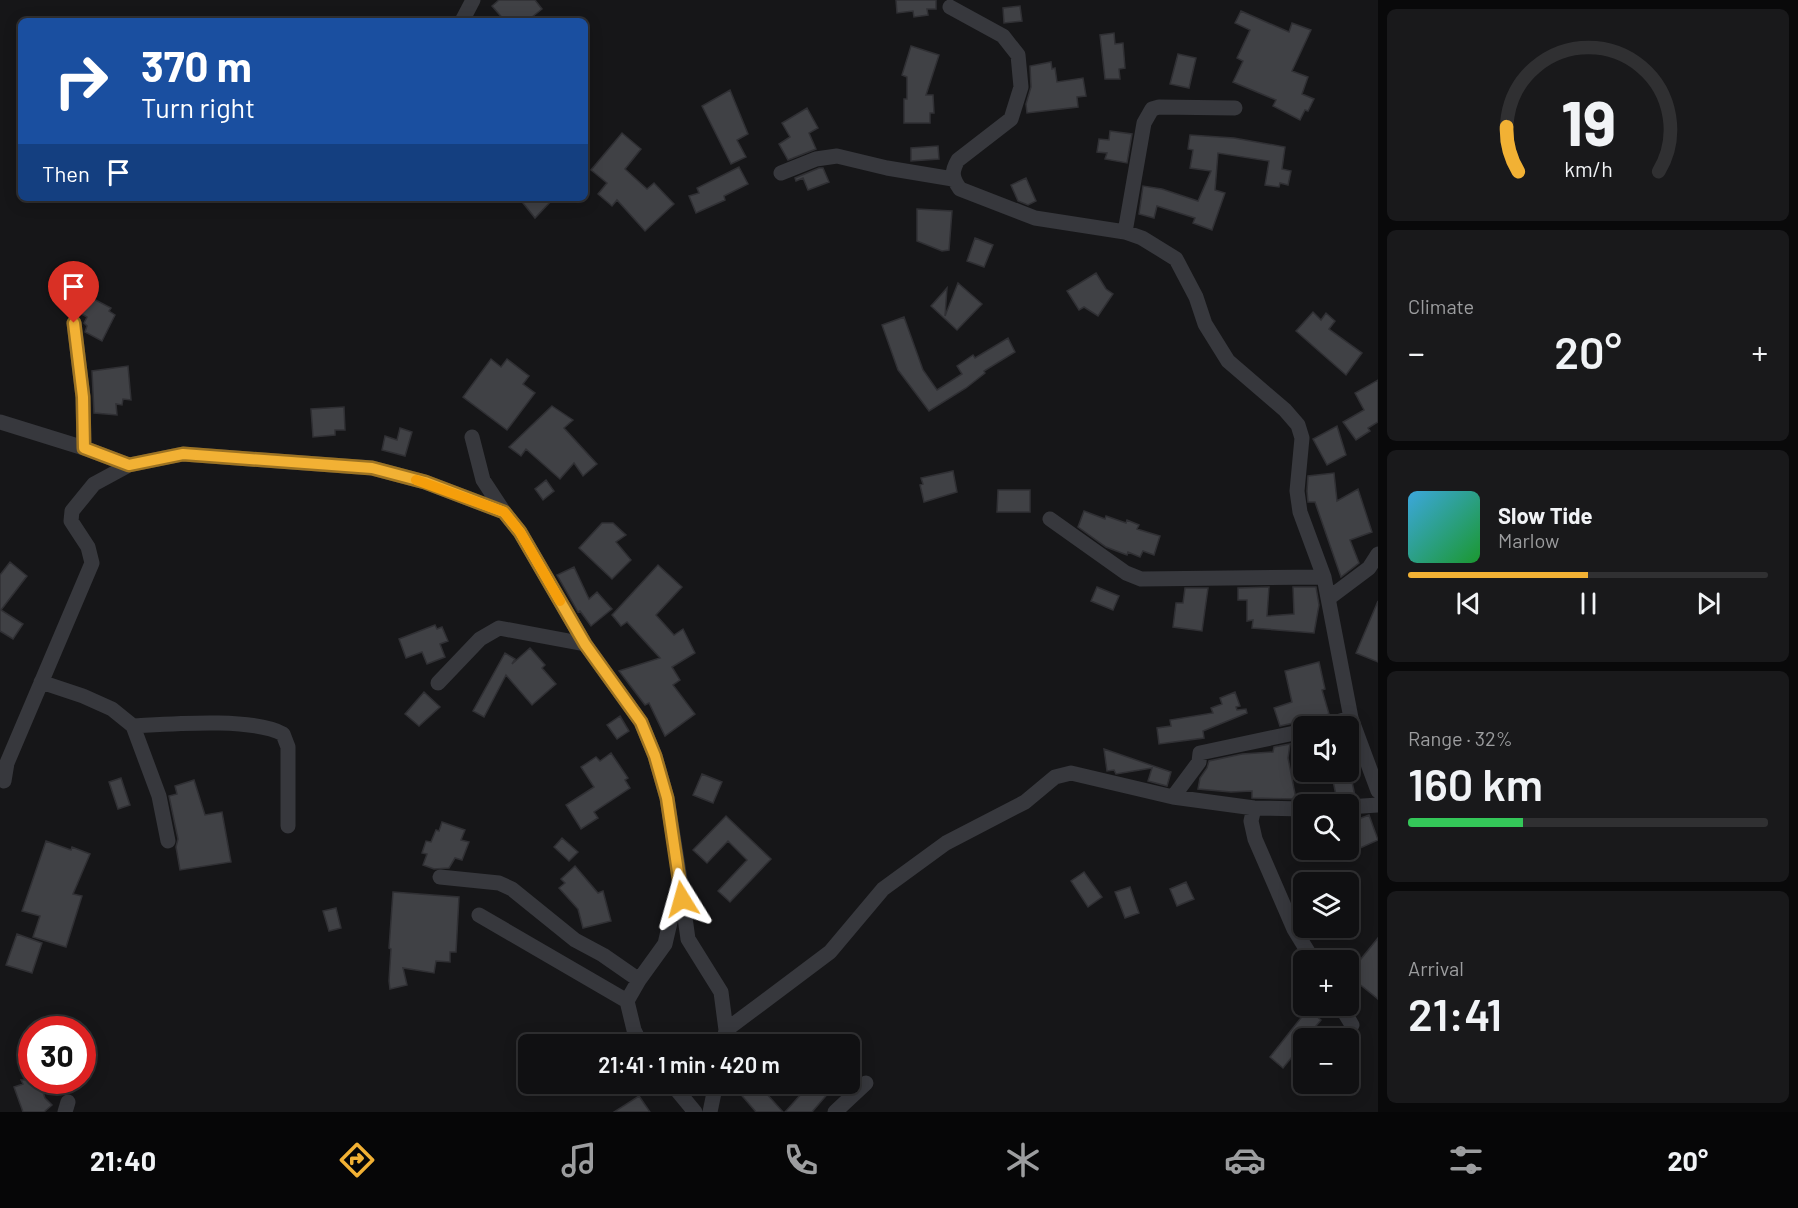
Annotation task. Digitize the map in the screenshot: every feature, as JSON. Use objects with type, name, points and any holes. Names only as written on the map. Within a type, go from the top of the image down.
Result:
[{"type":"street","points":[[464,18],[473,0]]},
{"type":"street","points":[[950,7],[1003,36],[1018,55],[1021,87],[1011,119],[958,160],[953,169],[953,179],[960,189],[1035,218],[1125,232],[1142,238],[1176,260],[1196,297],[1205,324],[1228,361],[1286,410],[1298,424],[1302,438],[1297,490],[1300,512],[1324,577],[1351,716]]},
{"type":"street","points":[[1125,232],[1144,123],[1152,109],[1160,107],[1235,108]]},
{"type":"street","points":[[781,173],[816,159],[837,156],[887,168],[953,179]]},
{"type":"street","points":[[74,323],[83,397],[84,448]]},
{"type":"street","points":[[0,422],[84,448],[129,465]]},
{"type":"street","points":[[472,437],[483,480],[520,532],[585,644],[641,722],[655,756],[667,798],[688,939],[721,992],[725,1034]]},
{"type":"street","points":[[4,781],[7,763],[92,563],[88,547],[71,521],[72,511],[93,484],[129,465],[183,454],[372,468],[425,482],[504,512]]},
{"type":"street","points":[[1050,519],[1126,573],[1141,579],[1324,577]]},
{"type":"street","points":[[1329,598],[1369,568],[1378,555]]},
{"type":"street","points":[[438,683],[480,639],[499,628],[585,644]]},
{"type":"street","points":[[41,682],[83,696],[112,709],[133,726],[159,796],[168,841]]},
{"type":"street","points":[[133,726],[181,723],[247,725],[273,728],[283,734],[288,747],[288,826]]},
{"type":"street","points":[[1173,797],[1199,762],[1200,753],[1293,733]]},
{"type":"street","points":[[1359,740],[1378,791]]},
{"type":"street","points":[[729,1034],[830,952],[883,889],[946,843],[1025,802],[1055,777],[1071,773],[1173,797],[1254,808],[1293,810]]},
{"type":"street","points":[[1359,806],[1378,805]]},
{"type":"street","points":[[1254,808],[1251,821],[1255,838],[1294,929],[1307,950]]},
{"type":"street","points":[[440,877],[499,883],[512,889],[575,940],[603,955],[639,980]]},
{"type":"street","points":[[636,1034],[627,1001],[664,944],[680,879]]},
{"type":"street","points":[[479,915],[627,1001]]},
{"type":"street","points":[[1347,1016],[1352,1025]]},
{"type":"street","points":[[835,1112],[866,1083]]},
{"type":"street","points":[[680,1094],[694,1112]]},
{"type":"street","points":[[710,1112],[714,1094]]},
{"type":"building","points":[[499,0],[535,0],[542,9],[531,18],[502,18],[492,6]]},
{"type":"building","points":[[896,0],[936,0],[936,9],[927,9],[928,15],[914,17],[913,11],[897,13]]},
{"type":"building","points":[[1020,6],[1022,21],[1004,23],[1003,8]]},
{"type":"building","points":[[1241,11],[1289,32],[1292,23],[1311,30],[1292,71],[1308,77],[1302,94],[1314,99],[1300,120],[1273,106],[1276,100],[1233,82],[1243,61],[1237,58],[1250,30],[1235,23]]},
{"type":"building","points":[[1114,33],[1115,44],[1123,43],[1125,68],[1119,69],[1120,79],[1105,79],[1100,35]]},
{"type":"building","points":[[911,46],[939,55],[926,95],[933,95],[934,113],[930,113],[930,123],[904,123],[907,77],[902,75]]},
{"type":"building","points":[[1178,54],[1196,58],[1189,88],[1170,84]]},
{"type":"building","points":[[1051,62],[1052,69],[1055,68],[1057,82],[1083,78],[1086,96],[1077,97],[1078,107],[1027,113],[1026,104],[1031,87],[1030,66]]},
{"type":"building","points":[[730,90],[748,134],[737,140],[746,157],[731,164],[702,106]]},
{"type":"building","points":[[807,108],[818,128],[809,133],[816,149],[788,160],[779,144],[790,137],[782,123]]},
{"type":"building","points":[[1110,131],[1132,134],[1127,163],[1105,159],[1107,153],[1097,152],[1099,139],[1109,140]]},
{"type":"building","points":[[622,133],[641,149],[625,169],[647,189],[654,183],[674,204],[645,231],[617,200],[612,206],[598,194],[607,183],[591,170]]},
{"type":"building","points":[[1190,135],[1234,138],[1285,147],[1282,169],[1291,171],[1288,185],[1280,183],[1279,187],[1265,185],[1269,161],[1218,153],[1215,190],[1225,193],[1212,230],[1193,223],[1195,218],[1157,206],[1154,218],[1139,214],[1143,186],[1162,189],[1198,201],[1211,171],[1190,168],[1193,150],[1188,149]]},
{"type":"building","points":[[938,146],[939,159],[911,161],[911,148]]},
{"type":"building","points":[[739,167],[748,184],[724,196],[725,200],[696,213],[689,196],[699,193],[697,188]]},
{"type":"building","points":[[823,168],[829,182],[808,190],[803,178],[796,181],[795,178]]},
{"type":"building","points":[[1026,178],[1036,201],[1028,205],[1018,201],[1011,185]]},
{"type":"building","points":[[521,201],[551,201],[535,218]]},
{"type":"building","points":[[917,209],[952,211],[949,250],[942,251],[917,241]]},
{"type":"building","points":[[975,238],[993,245],[984,267],[967,261]]},
{"type":"building","points":[[76,264],[93,272],[82,293],[111,308],[109,311],[115,315],[102,341],[85,332],[87,326],[84,323],[87,317],[57,300]]},
{"type":"building","points":[[1096,273],[1106,289],[1113,294],[1098,316],[1084,307],[1079,310],[1067,291]]},
{"type":"building","points":[[958,283],[982,304],[957,330],[931,306],[947,288],[945,316]]},
{"type":"building","points":[[1313,312],[1321,320],[1326,313],[1335,321],[1329,329],[1362,353],[1346,375],[1296,331]]},
{"type":"building","points":[[904,317],[923,370],[937,390],[962,374],[957,366],[973,355],[975,358],[1008,338],[1015,352],[984,371],[985,373],[966,388],[929,411],[898,370],[882,325]]},
{"type":"building","points":[[491,359],[501,367],[507,359],[529,376],[523,384],[535,393],[507,430],[463,397]]},
{"type":"building","points":[[128,366],[131,400],[123,399],[122,405],[116,404],[117,415],[94,413],[92,371]]},
{"type":"building","points":[[1378,380],[1378,422],[1368,428],[1370,431],[1356,440],[1343,422],[1364,410],[1355,393]]},
{"type":"building","points":[[552,406],[573,420],[564,428],[597,464],[583,476],[574,463],[560,479],[526,449],[521,456],[509,447]]},
{"type":"building","points":[[344,407],[345,430],[335,430],[335,435],[313,437],[311,409]]},
{"type":"building","points":[[1337,426],[1346,455],[1327,465],[1313,439]]},
{"type":"building","points":[[400,428],[412,432],[405,456],[382,450],[385,436],[397,440]]},
{"type":"building","points":[[953,471],[957,492],[924,502],[920,485],[923,484],[921,478]]},
{"type":"building","points":[[1334,473],[1337,501],[1358,489],[1372,532],[1350,540],[1359,563],[1341,577],[1315,502],[1308,502],[1307,491],[1308,476]]},
{"type":"building","points":[[546,480],[554,491],[543,500],[535,489]]},
{"type":"building","points":[[998,490],[1030,490],[1030,512],[997,512]]},
{"type":"building","points":[[1084,511],[1105,519],[1106,516],[1126,523],[1127,520],[1139,525],[1137,529],[1160,536],[1154,555],[1143,551],[1140,557],[1128,552],[1127,555],[1106,547],[1078,527]]},
{"type":"building","points":[[602,523],[613,523],[626,535],[616,542],[631,560],[612,579],[579,548]]},
{"type":"building","points":[[10,562],[27,576],[1,610],[23,624],[13,639],[0,631],[0,575]]},
{"type":"building","points":[[658,565],[682,587],[656,615],[674,635],[683,629],[695,653],[672,667],[680,680],[673,685],[695,714],[665,736],[649,703],[645,705],[619,671],[660,658],[627,622],[621,626],[612,615]]},
{"type":"building","points":[[574,567],[589,599],[597,592],[612,609],[591,626],[580,611],[578,612],[557,575]]},
{"type":"building","points":[[1097,587],[1119,596],[1113,610],[1091,601]]},
{"type":"building","points":[[1269,587],[1267,616],[1294,614],[1293,587],[1316,587],[1319,605],[1314,633],[1252,628],[1253,620],[1247,621],[1247,600],[1238,600],[1238,588]]},
{"type":"building","points":[[1185,588],[1208,588],[1202,631],[1173,627],[1176,603],[1183,603]]},
{"type":"building","points":[[1378,601],[1378,662],[1356,653]]},
{"type":"building","points":[[435,625],[437,629],[442,627],[448,641],[440,644],[445,657],[427,664],[422,652],[406,658],[399,639]]},
{"type":"building","points":[[530,648],[545,665],[542,668],[556,684],[532,705],[506,675],[484,717],[473,711],[505,653],[515,659],[512,664]]},
{"type":"building","points":[[1319,662],[1325,689],[1322,690],[1329,714],[1293,716],[1293,723],[1280,726],[1274,708],[1292,702],[1285,671]]},
{"type":"building","points":[[424,692],[440,707],[419,726],[405,714]]},
{"type":"building","points":[[1235,692],[1240,706],[1236,707],[1237,710],[1246,709],[1247,713],[1203,731],[1204,738],[1159,744],[1157,728],[1171,726],[1170,720],[1213,713],[1211,708],[1222,704],[1220,698]]},
{"type":"building","points":[[620,716],[629,731],[617,739],[607,725]]},
{"type":"building","points":[[1290,744],[1288,758],[1295,794],[1293,794],[1293,799],[1252,798],[1252,791],[1198,789],[1200,778],[1209,761],[1242,754],[1273,752],[1274,747]]},
{"type":"building","points":[[1104,749],[1171,772],[1167,786],[1148,781],[1152,768],[1116,774],[1114,770],[1107,771]]},
{"type":"building","points":[[611,753],[628,778],[625,780],[630,788],[594,812],[598,818],[581,829],[566,805],[594,787],[581,767],[596,757],[600,761]]},
{"type":"building","points":[[702,774],[722,782],[713,803],[693,795]]},
{"type":"building","points":[[121,778],[130,805],[118,809],[109,782]]},
{"type":"building","points":[[194,780],[205,815],[222,812],[231,862],[180,870],[176,847],[178,839],[169,796],[177,794],[175,786]]},
{"type":"building","points":[[1333,782],[1352,782],[1355,794],[1336,794]]},
{"type":"building","points":[[1369,815],[1378,840],[1359,849],[1359,819]]},
{"type":"building","points":[[726,816],[771,859],[730,902],[718,891],[747,860],[728,841],[707,863],[693,850]]},
{"type":"building","points":[[442,822],[465,830],[461,840],[469,842],[462,860],[455,858],[449,868],[434,869],[423,865],[427,854],[422,853],[426,841],[431,842]]},
{"type":"building","points":[[562,838],[578,852],[569,861],[554,847]]},
{"type":"building","points":[[46,841],[90,854],[73,894],[82,896],[66,947],[33,937],[40,916],[22,911]]},
{"type":"building","points":[[575,866],[598,893],[603,891],[611,921],[583,928],[578,909],[559,888],[565,883],[561,879]]},
{"type":"building","points":[[1084,872],[1102,897],[1088,907],[1071,881]]},
{"type":"building","points":[[1186,882],[1194,899],[1177,906],[1170,889]]},
{"type":"building","points":[[1130,887],[1139,913],[1125,918],[1115,892]]},
{"type":"building","points":[[393,892],[459,897],[456,952],[450,952],[450,962],[436,961],[434,973],[403,968],[407,985],[390,989],[391,949],[389,948]]},
{"type":"building","points":[[336,908],[341,928],[329,931],[323,911]]},
{"type":"building","points":[[17,934],[42,943],[32,973],[6,965]]},
{"type":"building","points":[[1378,938],[1378,999],[1359,984],[1359,961]]},
{"type":"building","points":[[1302,1016],[1316,1016],[1321,1020],[1314,1028],[1293,1028],[1293,1056],[1283,1068],[1270,1057]]},
{"type":"building","points":[[18,1086],[18,1094],[44,1094],[52,1105],[44,1112],[23,1112],[14,1087]]},
{"type":"building","points":[[740,1094],[767,1094],[783,1112],[756,1112]]},
{"type":"building","points":[[801,1094],[828,1094],[812,1112],[785,1112]]},
{"type":"building","points":[[639,1096],[650,1112],[614,1112]]},
{"type":"slow traffic","points":[[416,480],[504,512],[520,532],[560,601]]},
{"type":"route","points":[[74,323],[83,397],[84,448],[129,465],[183,454],[372,468],[425,482],[504,512],[520,532],[585,644],[641,722],[655,756],[667,798],[682,899]]}]
